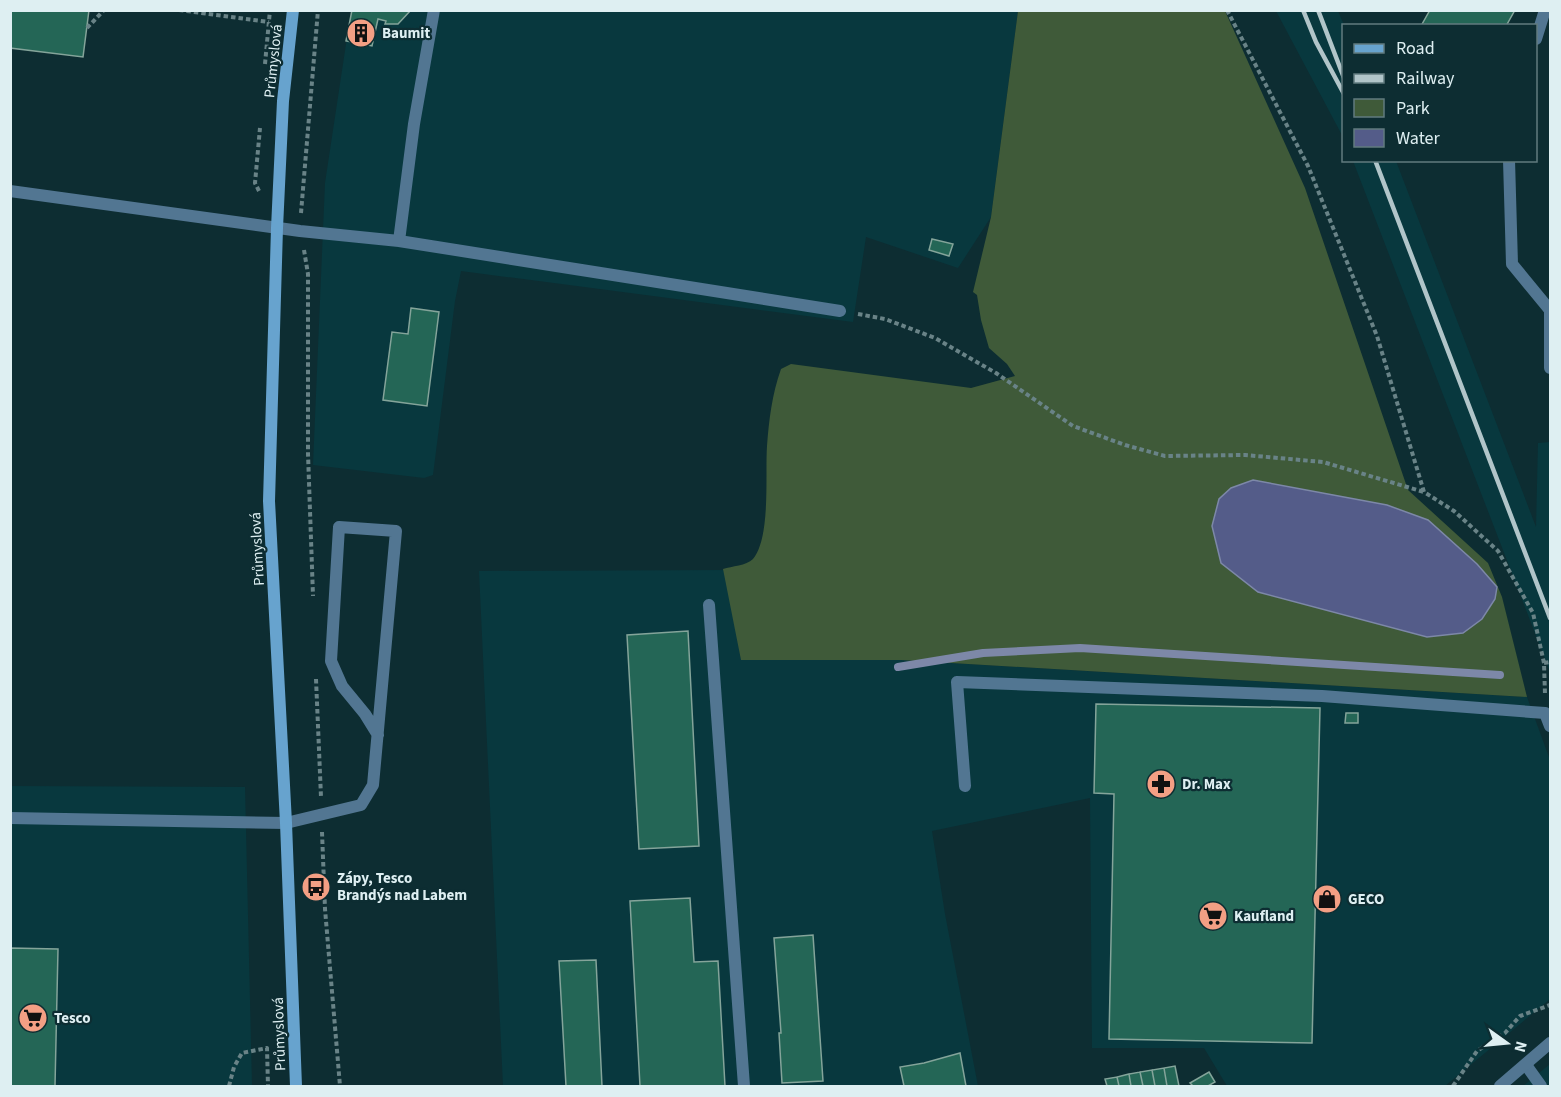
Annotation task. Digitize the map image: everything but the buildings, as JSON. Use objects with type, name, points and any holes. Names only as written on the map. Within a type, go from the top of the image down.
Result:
[{"type":"main road","name":"Průmyslová","points":[[293,10],[283,101],[269,501],[286,823],[296,1086]]},
{"type":"street","points":[[399,241],[414,124],[434,10]]},
{"type":"street","points":[[1537,36],[1545,10]]},
{"type":"street","points":[[1509,162],[1512,264],[1550,308],[1551,368]]},
{"type":"street","points":[[10,191],[300,231],[399,241],[840,311]]},
{"type":"street","points":[[10,818],[286,823],[361,805],[373,785],[378,735],[396,531],[339,526],[331,662],[342,686],[365,714],[378,735]]},
{"type":"street","points":[[709,605],[744,1086]]},
{"type":"street","points":[[965,786],[957,682],[1322,696],[1545,713],[1551,726]]},
{"type":"street","points":[[1500,1086],[1551,1043]]},
{"type":"street","points":[[1526,1065],[1541,1086]]},
{"type":"path","points":[[87,28],[104,10]]},
{"type":"path","points":[[179,10],[269,21]]},
{"type":"path","points":[[300,231],[318,10]]},
{"type":"path","points":[[1227,10],[1308,166],[1377,336],[1424,492]]},
{"type":"path","points":[[840,311],[885,319],[935,338],[996,373],[1073,426],[1125,445],[1165,456],[1245,455],[1323,462],[1424,492],[1454,511],[1498,551],[1533,613],[1544,663],[1545,713]]},
{"type":"path","points":[[1544,663],[1551,662]]},
{"type":"path","points":[[1453,1086],[1477,1051],[1505,1033],[1520,1016],[1551,1005]]},
{"type":"path","points":[[229,1086],[234,1067],[242,1053],[267,1048],[267,1086]]},
{"type":"shaded area","points":[[351,11],[1018,11],[991,217],[958,268],[866,237],[853,322],[461,271],[455,301],[433,475],[424,478],[313,465],[325,183]]},
{"type":"shaded area","points":[[1276,11],[1338,11],[1344,24],[1342,135]]},
{"type":"shaded area","points":[[1353,162],[1396,162],[1536,527],[1538,443],[1550,442],[1550,672]]},
{"type":"shaded area","points":[[726,570],[741,660],[901,660],[1527,697],[1550,760],[1550,999],[1445,1086],[1227,1086],[1204,1048],[1092,1048],[1090,798],[932,831],[945,914],[978,1086],[503,1086],[479,571]]},
{"type":"shaded area","points":[[10,786],[245,787],[252,1086],[11,1086]]},
{"type":"shaded area","points":[[1550,1064],[1550,1086],[1523,1086]]},
{"type":"green space","points":[[1018,11],[1225,11],[1305,188],[1408,490],[1488,563],[1502,597],[1527,697],[901,660],[741,660],[723,569],[750,561],[759,549],[765,521],[769,427],[773,397],[781,369],[791,364],[971,388],[1015,376],[1007,364],[989,348],[977,295],[973,292],[991,217]]},
{"type":"water","points":[[1253,480],[1387,505],[1428,520],[1477,564],[1497,587],[1495,599],[1482,619],[1463,633],[1427,637],[1258,592],[1221,563],[1212,526],[1219,499],[1231,488]]},
{"type":"waterway","points":[[898,667],[983,653],[1080,648],[1500,675]]},
{"type":"railway","points":[[1303,10],[1316,42],[1342,90]]},
{"type":"railway","points":[[1318,10],[1342,73]]},
{"type":"railway","points":[[1376,162],[1550,618]]},
{"type":"place","name":"Baumit","points":[[361,33]]},
{"type":"place","name":"Dr. Max","points":[[1161,784]]},
{"type":"place","name":"Zápy, Tesco Brandýs nad Labem","points":[[316,887]]},
{"type":"place","name":"GECO","points":[[1327,899]]},
{"type":"place","name":"Kaufland","points":[[1213,916]]},
{"type":"place","name":"Tesco","points":[[33,1018]]}]
